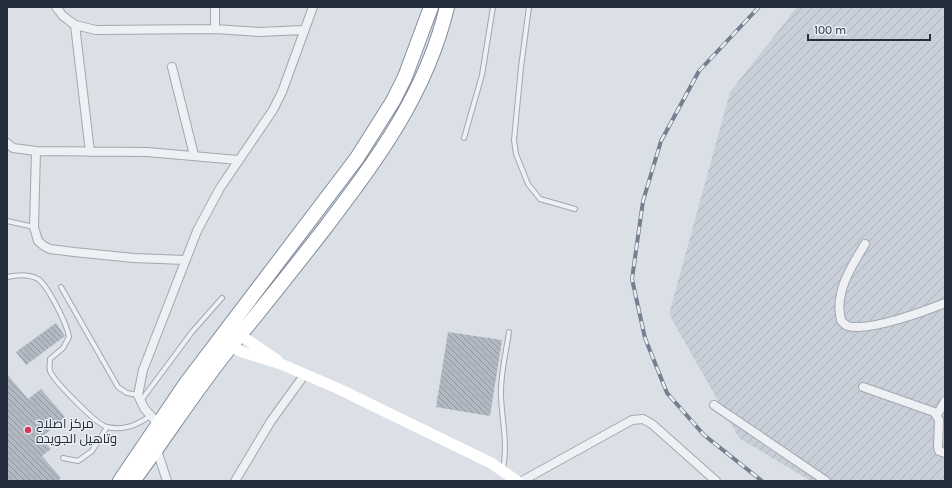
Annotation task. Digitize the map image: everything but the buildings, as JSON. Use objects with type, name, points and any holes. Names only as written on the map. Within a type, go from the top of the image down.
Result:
[{"type":"highway","points":[[120,481],[155,420],[187,382],[357,158],[377,128],[405,78],[431,7]]},
{"type":"highway","points":[[133,481],[157,450],[212,370],[340,209],[385,147],[414,97],[427,68],[447,7]]},
{"type":"street","points":[[56,7],[62,16],[75,25],[96,30],[215,29],[259,32],[304,30]]},
{"type":"street","points":[[215,7],[215,29]]},
{"type":"street","points":[[155,420],[139,399],[143,370],[185,260],[197,231],[220,188],[238,160],[266,123],[276,104],[313,7]]},
{"type":"street","points":[[75,25],[90,152]]},
{"type":"street","points":[[172,67],[194,156]]},
{"type":"street","points":[[7,143],[12,148],[36,152],[147,152],[238,160]]},
{"type":"street","points":[[36,152],[34,227],[38,241],[50,249],[134,258],[185,260]]},
{"type":"street","points":[[865,244],[851,267],[839,302],[841,320],[846,326],[854,327],[886,322],[911,316],[945,303]]},
{"type":"street","points":[[228,328],[236,341],[250,355],[280,364],[305,374],[426,430],[502,469],[517,481]]},
{"type":"street","points":[[218,340],[236,341]]},
{"type":"street","points":[[235,481],[271,421],[305,374]]},
{"type":"street","points":[[863,387],[930,410],[937,415],[939,420],[938,447],[939,451],[945,453]]},
{"type":"street","points":[[937,415],[945,401]]},
{"type":"street","points":[[714,405],[826,481]]},
{"type":"street","points":[[522,481],[632,420],[640,418],[652,424],[716,481]]},
{"type":"street","points":[[157,450],[167,481]]},
{"type":"lane","points":[[464,138],[482,75],[493,7]]},
{"type":"lane","points":[[529,7],[520,74],[514,140],[516,154],[528,184],[540,199],[575,209]]},
{"type":"lane","points":[[7,221],[34,227]]},
{"type":"lane","points":[[7,277],[16,275],[28,276],[37,278],[44,284],[64,321],[69,337],[63,348],[50,358],[50,372],[95,420],[101,425],[107,427],[123,428],[155,420]]},
{"type":"lane","points":[[61,287],[118,387],[139,399],[192,332],[222,298]]},
{"type":"lane","points":[[502,469],[506,443],[501,381],[509,332]]},
{"type":"lane","points":[[63,458],[78,461],[92,451],[107,427]]},
{"type":"shaded area","points":[[797,7],[945,7],[945,481],[811,481],[739,438],[669,314],[730,92]]},
{"type":"railway","points":[[759,7],[699,71],[661,141],[643,201],[632,279],[645,338],[667,393],[704,435],[762,481]]},
{"type":"place","name":"مركز اصلاح وتاهيل الجويده","points":[[28,430]]}]
